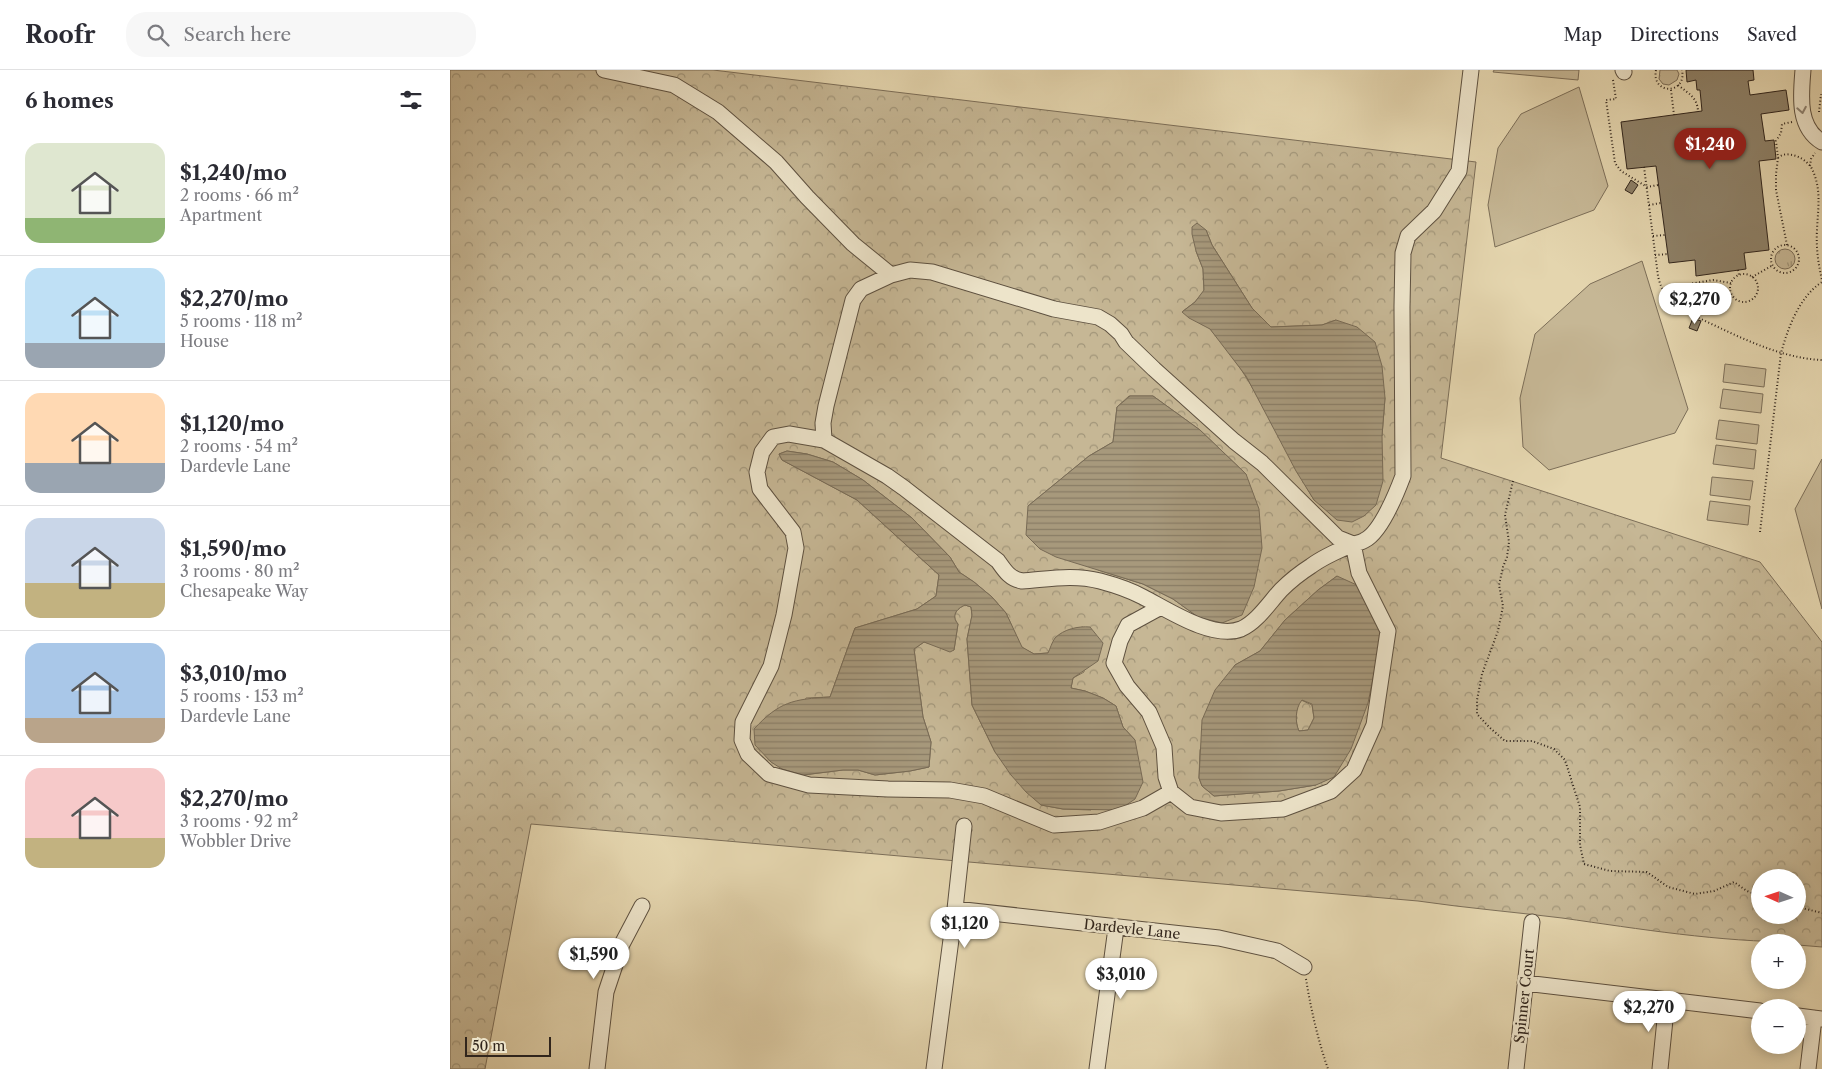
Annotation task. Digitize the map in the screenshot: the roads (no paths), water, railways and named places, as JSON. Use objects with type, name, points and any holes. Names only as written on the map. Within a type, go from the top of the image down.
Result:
[{"type":"street","points":[[604,70],[674,84],[718,112],[776,162],[853,244],[890,275]]},
{"type":"street","points":[[1171,792],[1143,808],[1099,822],[1054,825],[984,796],[950,790],[809,785],[770,774],[748,754],[742,740],[743,722],[771,666],[784,615],[796,548],[792,532],[760,489],[757,472],[762,452],[773,437],[789,434],[824,440],[887,476],[904,488],[998,562],[1008,575],[1015,580],[1022,581],[1063,576],[1084,578],[1122,588],[1197,626],[1216,631],[1239,630],[1249,625],[1283,588],[1301,573],[1324,557],[1366,540],[1383,519],[1403,476],[1402,307],[1404,253],[1408,236],[1434,210],[1459,171],[1471,70]]},
{"type":"street","points":[[1803,70],[1801,101],[1803,114],[1806,126],[1821,147]]},
{"type":"street","points":[[824,440],[823,423],[826,406],[853,300],[861,289],[890,275],[910,270],[932,272],[1054,309],[1098,317],[1110,324],[1154,369],[1262,463],[1338,538],[1353,544]]},
{"type":"street","points":[[1161,607],[1128,625],[1120,641],[1114,663],[1127,686],[1149,712],[1164,747],[1166,777],[1171,792],[1190,807],[1221,813],[1282,808],[1331,791],[1354,770],[1374,725],[1388,631],[1359,573],[1353,544]]},
{"type":"street","points":[[934,1069],[964,826]]},
{"type":"street","points":[[596,1069],[606,992],[622,944],[642,906]]},
{"type":"street","name":"Dardevle Lane","points":[[955,909],[1219,938],[1277,951],[1304,967]]},
{"type":"street","name":"Spinner Court","points":[[1516,1069],[1532,922]]},
{"type":"street","points":[[1097,1069],[1116,928]]},
{"type":"street","points":[[1525,983],[1751,1010]]},
{"type":"street","points":[[1660,1069],[1667,1000]]},
{"type":"street","points":[[1808,1069],[1818,1018]]}]
